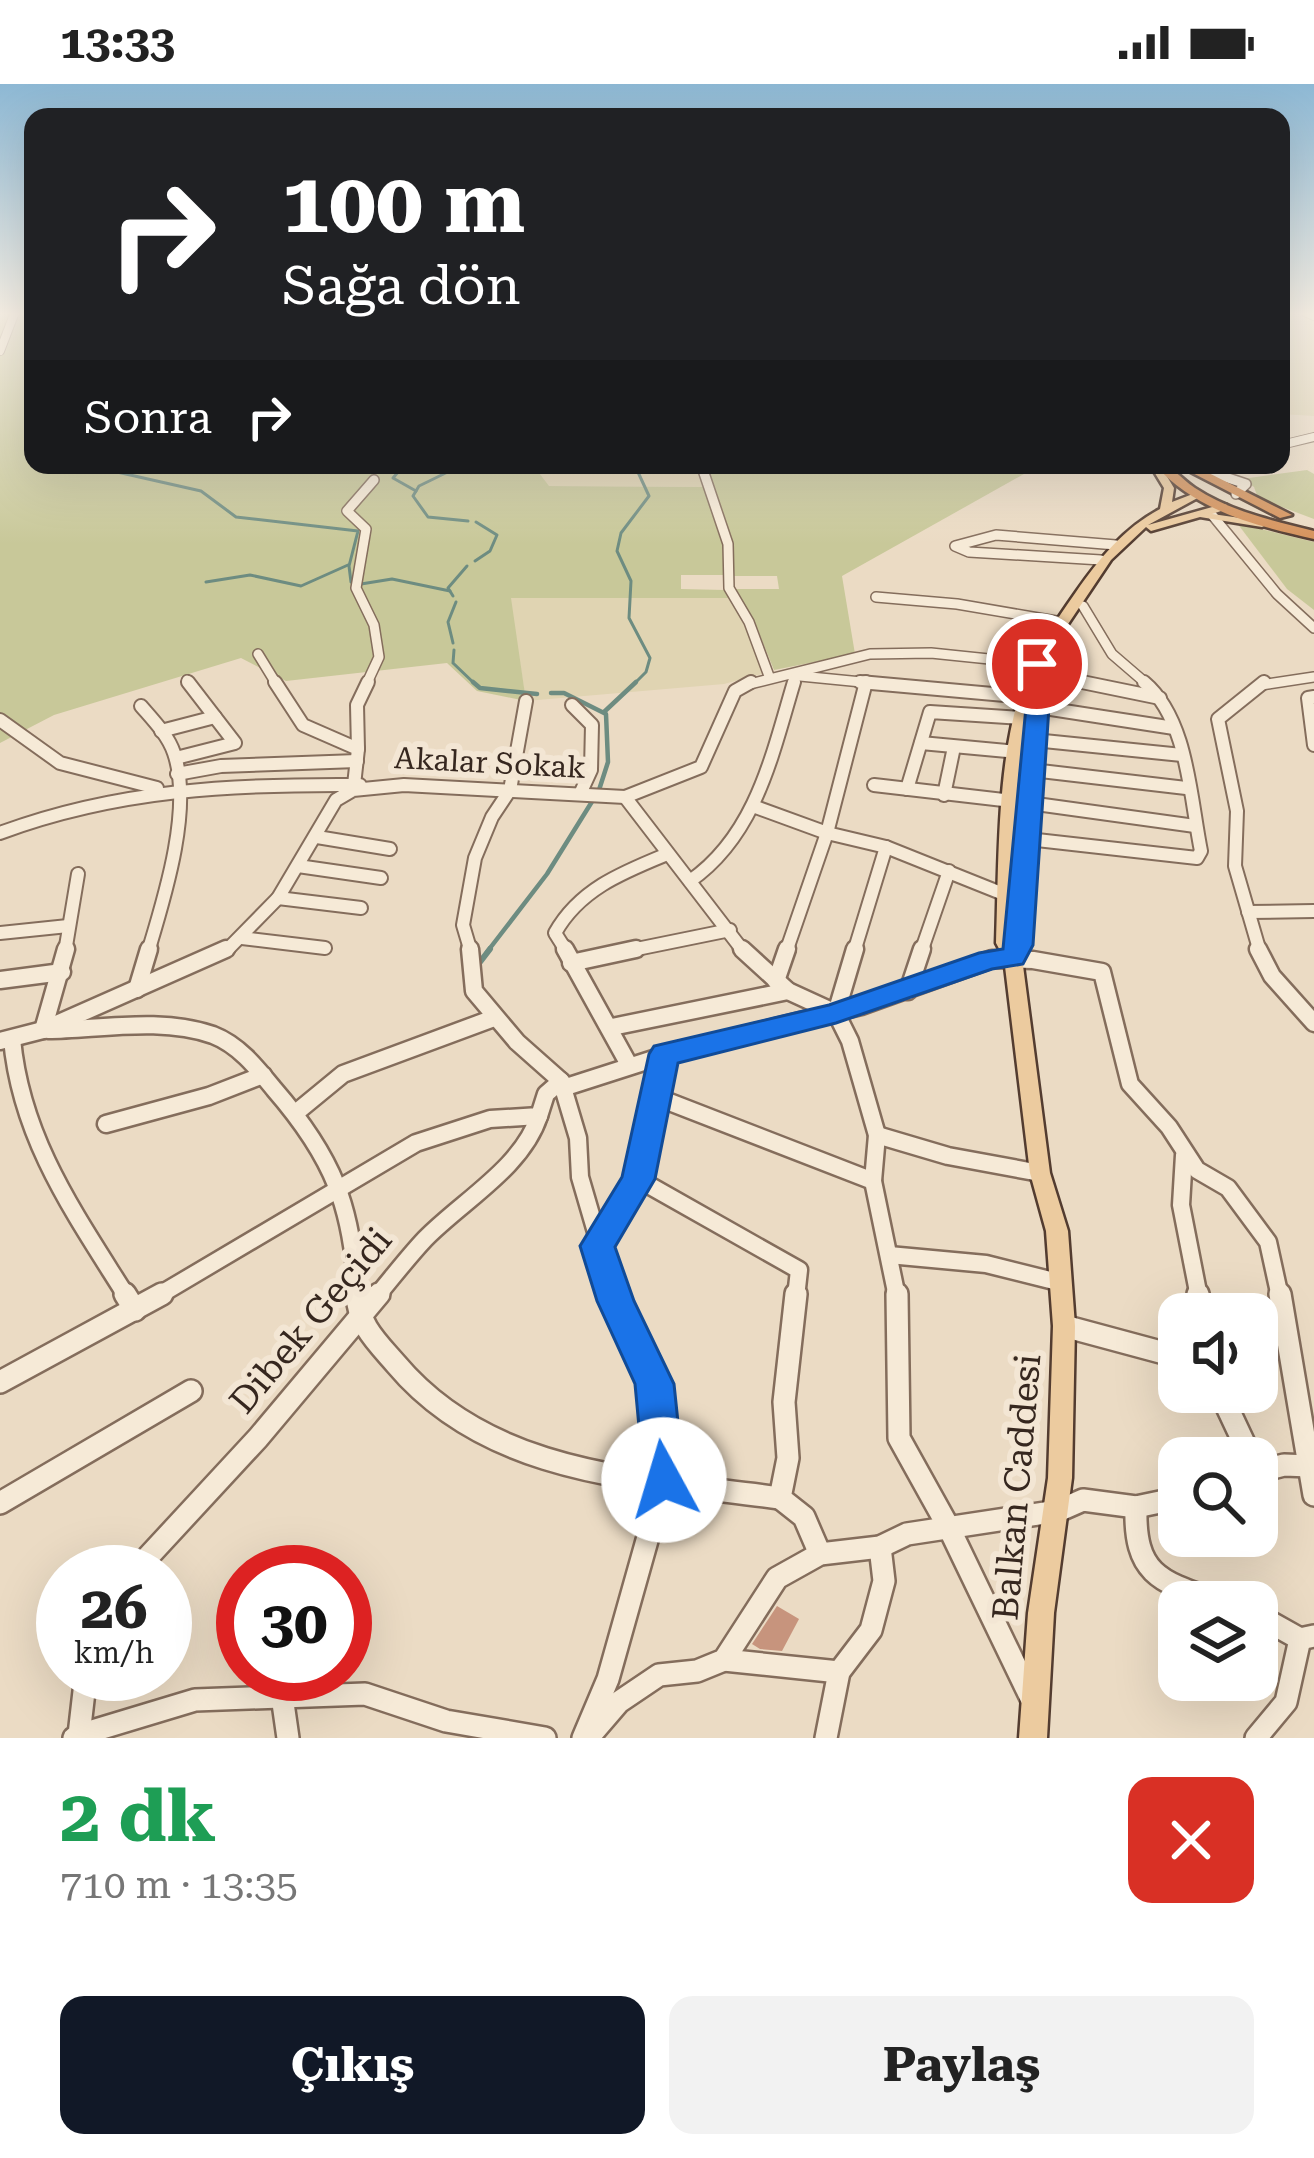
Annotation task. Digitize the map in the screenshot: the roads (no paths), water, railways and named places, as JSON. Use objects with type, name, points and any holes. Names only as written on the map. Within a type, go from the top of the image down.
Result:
[{"type":"highway","points":[[1170,474],[1218,511],[1314,535]]},
{"type":"highway","points":[[1199,474],[1314,525]]},
{"type":"highway","points":[[1198,495],[1236,494]]},
{"type":"highway","points":[[1218,511],[1236,494]]},
{"type":"main road","points":[[1162,474],[1169,488],[1170,513]]},
{"type":"main road","name":"Balkan Caddesi","points":[[1012,958],[1019,945],[1028,839],[1020,802],[1022,718],[1062,622],[1101,560],[1116,544],[1198,495]]},
{"type":"main road","name":"Balkan Caddesi","points":[[1045,668],[1083,606],[1132,543],[1170,513],[1218,511]]},
{"type":"main road","name":"Balkan Caddesi","points":[[1031,702],[1032,770],[1020,802],[1004,943],[1012,958],[1040,1174],[1057,1231],[1064,1326],[1058,1511],[1041,1613],[1034,1738]]},
{"type":"street","points":[[1290,443],[1314,437]]},
{"type":"street","points":[[1290,438],[1298,441]]},
{"type":"street","points":[[704,474],[728,544],[729,588],[774,675]]},
{"type":"street","points":[[1216,474],[1246,484],[1236,494]]},
{"type":"street","points":[[135,1310],[38,1148],[6,1040],[43,1030],[215,956],[242,938],[278,898],[336,800],[354,787],[356,705],[379,657],[374,625],[356,588],[366,529],[347,511],[374,480]]},
{"type":"street","points":[[1218,511],[1277,595],[1314,628]]},
{"type":"street","points":[[1101,560],[969,552],[955,546],[996,535],[1116,544]]},
{"type":"street","points":[[876,597],[957,604],[1062,622]]},
{"type":"street","points":[[1028,839],[1190,859],[1201,850],[1165,699],[1112,654],[1083,606]]},
{"type":"street","points":[[774,675],[860,656],[910,652],[1045,668],[1165,699]]},
{"type":"street","points":[[258,654],[303,725],[357,755]]},
{"type":"street","points":[[774,675],[1031,702],[1174,728]]},
{"type":"street","name":"Akalar Sokak","points":[[174,778],[625,796],[664,785],[701,767],[735,691],[774,675]]},
{"type":"street","points":[[691,881],[708,872],[753,806],[796,675]]},
{"type":"street","points":[[1314,677],[1265,681],[1218,719],[1237,811],[1235,866],[1259,956],[1314,1023]]},
{"type":"street","points":[[0,720],[59,764],[174,778],[235,743],[187,680]]},
{"type":"street","points":[[782,986],[866,682]]},
{"type":"street","points":[[1314,697],[1308,698],[1314,745]]},
{"type":"street","points":[[526,700],[510,790],[492,817],[475,858],[463,925],[475,967],[474,991],[494,1018],[566,1087],[628,1063],[711,1047],[836,1013],[989,959],[1012,958],[1102,972],[1130,1084],[1169,1127],[1196,1171],[1228,1188],[1268,1242],[1314,1495]]},
{"type":"street","points":[[572,705],[592,725],[591,770],[582,794]]},
{"type":"street","points":[[137,989],[152,945],[177,824],[174,778],[161,731],[141,706]]},
{"type":"street","points":[[907,790],[930,712],[1022,718]]},
{"type":"street","points":[[161,731],[215,717]]},
{"type":"street","points":[[1034,740],[1182,755]]},
{"type":"street","points":[[921,742],[1018,752]]},
{"type":"street","points":[[944,795],[954,747]]},
{"type":"street","points":[[0,833],[58,808],[221,766],[357,755]]},
{"type":"street","points":[[1032,770],[1186,788]]},
{"type":"street","points":[[874,785],[1195,826]]},
{"type":"street","points":[[625,796],[664,855],[691,881],[750,960],[782,986],[836,1013],[850,1041],[877,1135],[873,1181],[898,1301],[899,1438],[949,1528],[1036,1708]]},
{"type":"street","points":[[753,806],[827,833],[886,847],[1006,895]]},
{"type":"street","points":[[316,837],[390,849]]},
{"type":"street","points":[[836,1013],[886,847]]},
{"type":"street","points":[[628,1063],[612,1027],[555,933],[563,914],[620,874],[664,855]]},
{"type":"street","points":[[298,866],[381,878]]},
{"type":"street","points":[[908,991],[949,871]]},
{"type":"street","points":[[43,1030],[62,972],[78,874]]},
{"type":"street","points":[[278,898],[361,908]]},
{"type":"street","points":[[1248,912],[1314,911]]},
{"type":"street","points":[[0,933],[68,926]]},
{"type":"street","points":[[571,963],[730,930]]},
{"type":"street","points":[[242,938],[325,949]]},
{"type":"street","points":[[0,980],[62,972]]},
{"type":"street","points":[[612,1027],[782,986]]},
{"type":"street","points":[[298,1111],[343,1074],[494,1018]]},
{"type":"street","points":[[43,1030],[184,1028],[212,1034],[242,1053],[298,1111],[342,1186],[356,1262],[358,1319],[435,1405],[501,1447],[565,1465],[780,1498],[804,1517],[820,1554]]},
{"type":"street","points":[[598,1246],[638,1179],[664,1054]]},
{"type":"street","points":[[106,1124],[209,1096],[263,1075]]},
{"type":"street","points":[[561,1081],[578,1138],[580,1177],[594,1216],[598,1246],[616,1301],[655,1384],[664,1480],[608,1678],[586,1738]]},
{"type":"street","name":"Dibek Geçidi","points":[[159,1545],[258,1438],[424,1240],[533,1134],[546,1094],[561,1081]]},
{"type":"street","points":[[654,1096],[873,1181]]},
{"type":"street","points":[[0,1382],[135,1310],[416,1143],[459,1126],[539,1116]]},
{"type":"street","points":[[877,1135],[948,1156],[1040,1174]]},
{"type":"street","points":[[1184,1156],[1181,1205],[1198,1293]]},
{"type":"street","points":[[638,1179],[799,1270],[784,1402],[788,1458],[780,1498]]},
{"type":"street","points":[[890,1255],[986,1264],[1062,1283]]},
{"type":"street","points":[[1064,1326],[1158,1351]]},
{"type":"street","points":[[0,1503],[191,1391]]},
{"type":"street","points":[[1278,1466],[1310,1466]]},
{"type":"street","points":[[724,1660],[777,1578],[820,1554],[880,1547],[907,1534],[1058,1511],[1083,1500],[1136,1507],[1158,1502]]},
{"type":"street","points":[[1136,1507],[1138,1558],[1162,1581]]},
{"type":"street","points":[[826,1738],[838,1672],[871,1630],[884,1581],[880,1547]]},
{"type":"street","points":[[1256,1738],[1286,1702],[1307,1638],[1278,1625]]},
{"type":"street","points":[[586,1738],[619,1702],[659,1676],[697,1672],[724,1660],[838,1672]]},
{"type":"street","points":[[372,1696],[490,1735],[544,1738]]},
{"type":"street","points":[[82,1701],[77,1736],[195,1700],[216,1699]]},
{"type":"street","points":[[283,1701],[288,1738]]},
{"type":"waterway","points":[[126,474],[201,491],[236,517],[358,531],[349,566],[351,582]]},
{"type":"waterway","points":[[396,474],[393,478],[416,491]]},
{"type":"waterway","points":[[416,491],[444,474]]},
{"type":"waterway","points":[[636,682],[650,658],[629,618],[631,581],[617,551],[621,533],[649,496],[639,474]]},
{"type":"waterway","points":[[416,491],[413,496],[428,517],[468,521]]},
{"type":"waterway","points":[[475,561],[490,551],[497,535],[476,522]]},
{"type":"waterway","points":[[206,582],[250,575],[301,586],[348,565]]},
{"type":"waterway","points":[[450,591],[467,566]]},
{"type":"waterway","points":[[361,584],[392,579],[450,591]]},
{"type":"waterway","points":[[450,591],[453,596]]},
{"type":"waterway","points":[[453,643],[448,622],[456,602]]},
{"type":"waterway","points":[[454,650],[453,663],[476,685]]},
{"type":"waterway","points":[[473,682],[480,688],[537,694]]},
{"type":"waterway","points":[[604,712],[636,682]]},
{"type":"waterway","points":[[633,685],[636,682]]},
{"type":"waterway","points":[[551,693],[564,693],[606,714],[608,762],[599,790]]},
{"type":"waterway","points":[[487,952],[547,874],[593,800]]},
{"type":"waterway","points":[[480,962],[490,949]]}]
